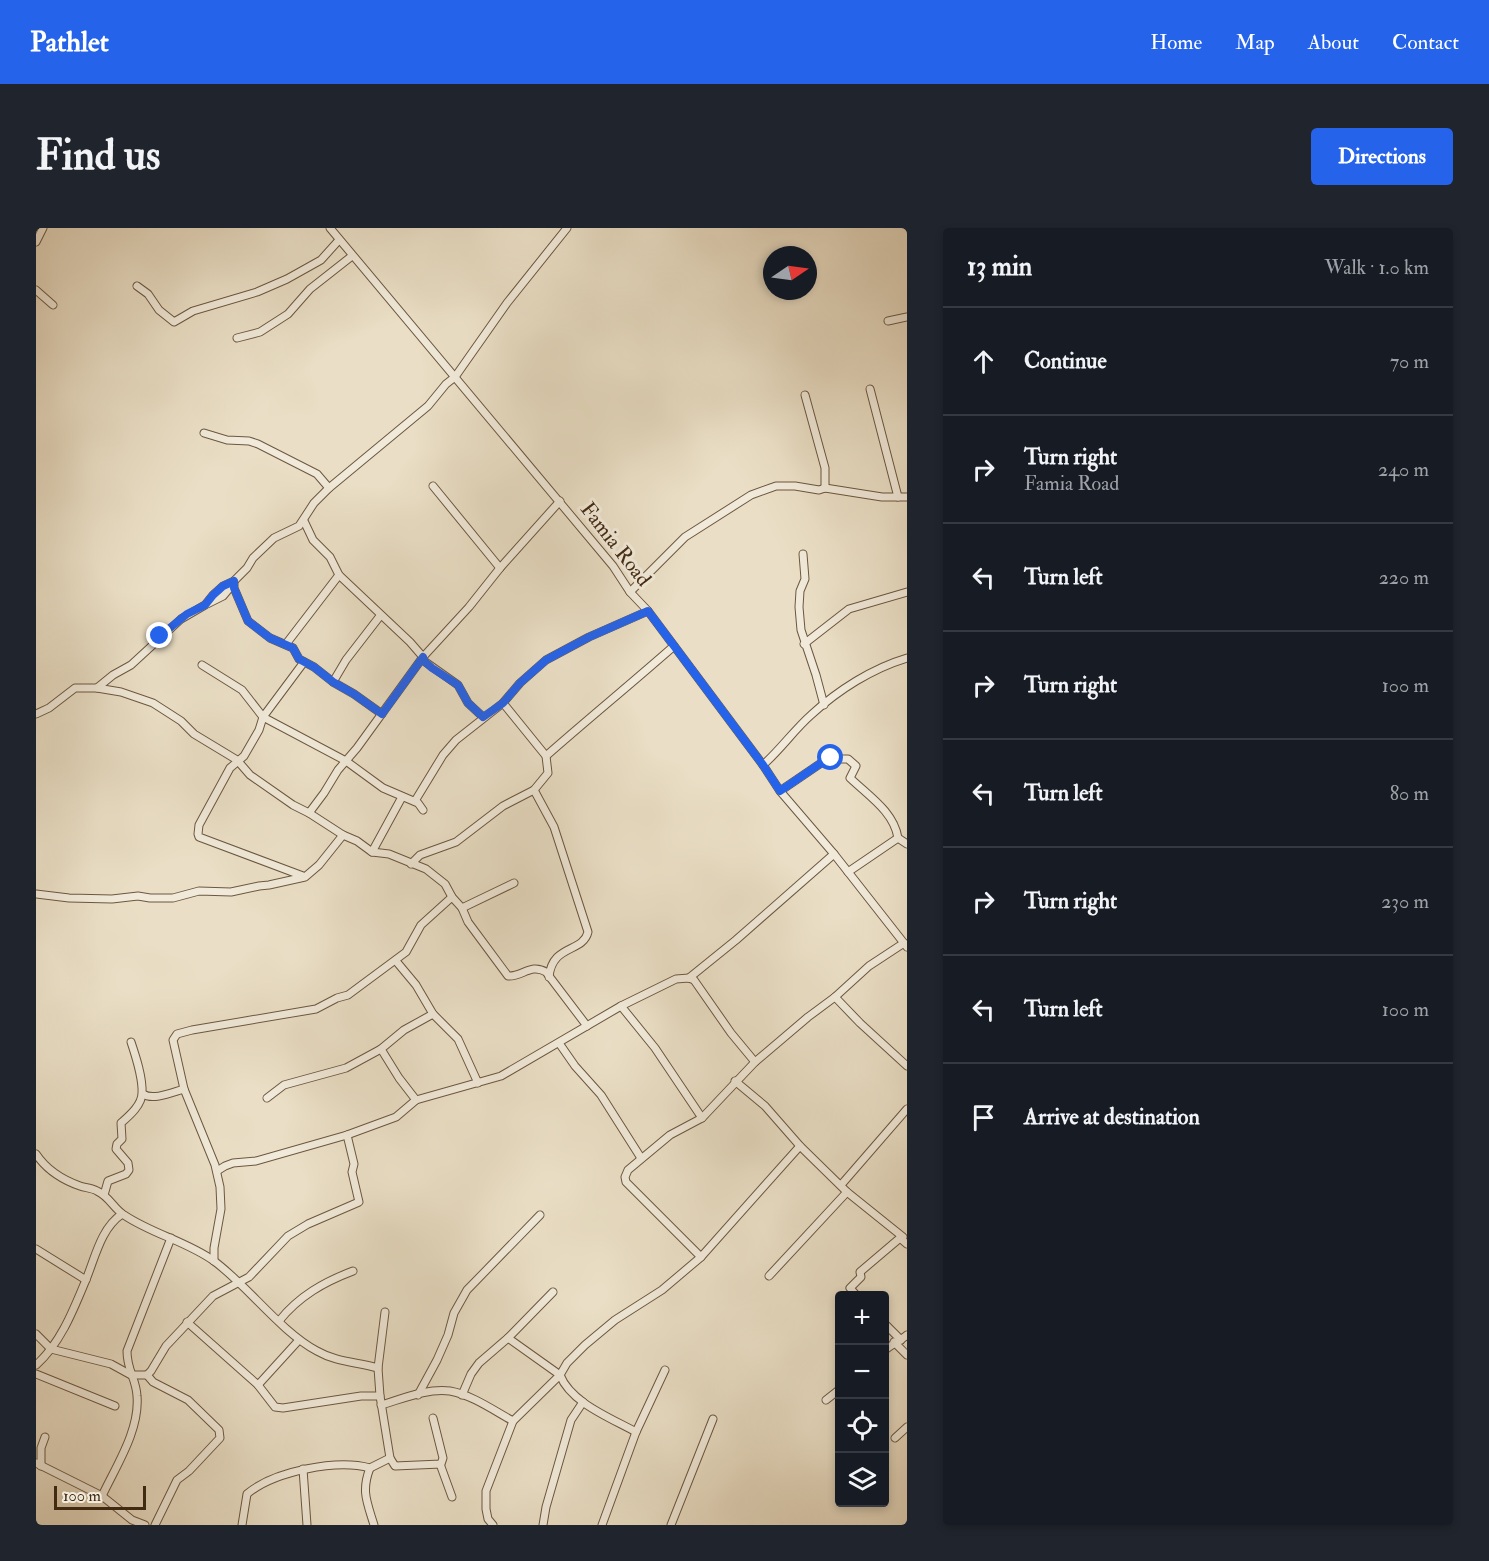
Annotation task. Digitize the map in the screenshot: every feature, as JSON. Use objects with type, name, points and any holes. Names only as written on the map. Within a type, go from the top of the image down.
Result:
[{"type":"street","points":[[36,242],[44,228]]},
{"type":"street","name":"Famia Road","points":[[330,228],[613,566],[630,592],[648,611],[780,791],[834,854],[905,945]]},
{"type":"street","points":[[97,688],[113,675],[131,665],[181,619],[223,596],[253,558],[274,538],[291,531],[304,521],[314,503],[329,488],[428,406],[446,384],[455,377],[507,303],[567,228]]},
{"type":"street","points":[[137,286],[148,294],[159,310],[174,322],[193,311],[258,292],[288,279],[321,260],[339,240]]},
{"type":"street","points":[[237,338],[260,332],[288,314],[310,289],[352,256]]},
{"type":"street","points":[[36,290],[53,305]]},
{"type":"street","points":[[888,321],[907,317]]},
{"type":"street","points":[[870,389],[898,497]]},
{"type":"street","points":[[805,395],[825,468],[825,488]]},
{"type":"street","points":[[204,434],[258,444],[317,474],[329,488]]},
{"type":"street","points":[[433,486],[500,568]]},
{"type":"street","points":[[630,592],[685,537],[752,495],[776,486],[819,490],[825,488],[882,497],[907,497]]},
{"type":"street","points":[[309,813],[423,657],[560,501]]},
{"type":"street","points":[[304,521],[313,540],[330,557],[339,575],[423,657],[424,661],[458,685],[468,703],[483,717]]},
{"type":"street","points":[[803,554],[805,579],[800,591],[801,630],[824,705]]},
{"type":"street","points":[[286,644],[339,575]]},
{"type":"street","points":[[234,581],[234,588],[248,621],[270,638],[293,648],[299,659],[382,714]]},
{"type":"street","points":[[804,644],[849,609],[907,592]]},
{"type":"street","points":[[415,801],[443,755],[456,740],[503,703],[520,683],[546,660],[589,637],[648,611]]},
{"type":"street","points":[[333,682],[346,660],[380,616]]},
{"type":"street","points":[[546,756],[573,730],[608,704],[674,646]]},
{"type":"street","points":[[763,765],[782,748],[811,715],[824,705],[864,677],[907,658]]},
{"type":"street","points":[[304,662],[263,717],[259,730],[244,756],[230,768],[199,825],[198,834],[200,837],[305,878]]},
{"type":"street","points":[[202,665],[242,690],[263,717],[346,760],[383,788],[415,801],[423,810]]},
{"type":"street","points":[[36,714],[49,708],[75,688],[97,688],[121,692],[153,703],[181,721],[194,734],[237,760],[250,775],[275,794],[372,852],[389,854],[426,869],[445,884],[452,897],[462,908],[468,922],[508,976],[512,977],[535,968],[541,969],[587,1026]]},
{"type":"street","points":[[411,864],[420,855],[456,842],[502,806],[534,790],[548,773],[546,756],[503,703]]},
{"type":"street","points":[[780,791],[827,759],[848,759],[856,766],[850,778],[891,817],[896,826],[898,838],[907,844]]},
{"type":"street","points":[[534,790],[554,826],[588,932],[583,941],[554,959],[549,977]]},
{"type":"street","points":[[372,852],[402,797]]},
{"type":"street","points":[[36,894],[69,898],[138,896],[173,898],[199,891],[231,892],[305,878],[319,865],[343,835]]},
{"type":"street","points":[[848,872],[898,838]]},
{"type":"street","points":[[689,978],[834,854]]},
{"type":"street","points":[[462,908],[514,883]]},
{"type":"street","points":[[214,1261],[221,1209],[217,1171],[184,1089],[173,1040],[177,1034],[316,1009],[348,995],[406,952],[422,925],[452,897]]},
{"type":"street","points":[[701,1257],[626,1182],[625,1177],[628,1170],[670,1135],[702,1118],[755,1062],[808,1017],[836,997],[869,966],[905,945]]},
{"type":"street","points":[[396,961],[416,985],[433,1014],[458,1039],[478,1083]]},
{"type":"street","points":[[217,1171],[233,1163],[256,1161],[347,1135],[396,1117],[416,1100],[501,1076],[621,1006],[676,979],[694,980],[731,1033],[755,1062]]},
{"type":"street","points":[[836,997],[860,1023],[907,1066]]},
{"type":"street","points":[[621,1006],[655,1048],[702,1118]]},
{"type":"street","points":[[267,1098],[284,1085],[346,1068],[381,1049],[404,1030],[433,1014]]},
{"type":"street","points":[[104,1195],[108,1181],[126,1174],[129,1170],[128,1162],[116,1149],[122,1139],[121,1124],[134,1113],[143,1094],[138,1064],[131,1042]]},
{"type":"street","points":[[559,1043],[575,1066],[601,1095],[641,1158]]},
{"type":"street","points":[[381,1049],[416,1100]]},
{"type":"street","points":[[735,1081],[765,1106],[800,1146],[847,1192],[904,1237],[860,1272],[861,1277],[850,1288],[853,1291]]},
{"type":"street","points":[[143,1094],[147,1097],[154,1097],[184,1089]]},
{"type":"street","points":[[841,1185],[907,1109]]},
{"type":"street","points":[[36,1334],[51,1349],[111,1364],[131,1375],[147,1375],[166,1346],[213,1296],[258,1270],[288,1236],[308,1224],[358,1202],[352,1172],[354,1164],[347,1135]]},
{"type":"street","points":[[493,1525],[488,1519],[486,1491],[513,1421],[560,1375],[567,1363],[615,1320],[663,1290],[701,1257],[800,1146]]},
{"type":"street","points":[[36,1154],[63,1179],[95,1190],[104,1195],[122,1214],[214,1261],[299,1340],[334,1360],[378,1368]]},
{"type":"street","points":[[769,1276],[847,1192]]},
{"type":"street","points":[[36,1365],[51,1349],[68,1321],[94,1255],[108,1228],[122,1214]]},
{"type":"street","points":[[418,1395],[437,1360],[448,1335],[454,1313],[467,1290],[540,1215]]},
{"type":"street","points":[[102,1496],[136,1420],[137,1398],[135,1383],[127,1362],[127,1351],[171,1238]]},
{"type":"street","points":[[36,1249],[86,1280]]},
{"type":"street","points":[[279,1321],[291,1306],[308,1293],[330,1280],[353,1271]]},
{"type":"street","points":[[462,1395],[471,1374],[479,1363],[508,1338],[553,1292]]},
{"type":"street","points":[[385,1312],[378,1368],[380,1401],[390,1458],[394,1466],[440,1464]]},
{"type":"street","points":[[187,1322],[258,1385],[271,1404],[279,1408],[361,1396],[380,1401],[449,1391],[479,1401],[513,1421]]},
{"type":"street","points":[[889,1327],[901,1339],[907,1355]]},
{"type":"street","points":[[508,1338],[560,1375],[564,1383],[583,1402],[636,1432]]},
{"type":"street","points":[[258,1385],[299,1340]]},
{"type":"street","points":[[602,1525],[636,1432],[665,1370]]},
{"type":"street","points":[[36,1374],[115,1406]]},
{"type":"street","points":[[147,1375],[153,1382],[188,1400],[219,1430],[220,1434],[220,1438],[189,1472],[177,1480],[155,1525]]},
{"type":"street","points":[[825,1400],[835,1393]]},
{"type":"street","points":[[543,1525],[571,1420],[583,1402]]},
{"type":"street","points":[[434,1418],[443,1458],[440,1464],[452,1497]]},
{"type":"street","points":[[671,1525],[713,1419]]},
{"type":"street","points":[[895,1438],[907,1427]]},
{"type":"street","points":[[45,1437],[39,1465],[102,1496],[131,1522],[144,1525]]},
{"type":"street","points":[[242,1525],[247,1494],[276,1479],[303,1470],[356,1464],[370,1468],[390,1458]]},
{"type":"street","points":[[370,1468],[365,1482],[366,1497],[374,1525]]},
{"type":"street","points":[[303,1470],[307,1525]]},
{"type":"route","points":[[160,636],[187,614],[205,605],[223,586],[234,581],[234,588],[248,621],[270,638],[293,648],[299,659],[382,714],[423,657],[432,668],[458,685],[468,703],[483,717],[503,703],[520,683],[546,660],[589,637],[648,611],[780,791],[831,758]]}]
